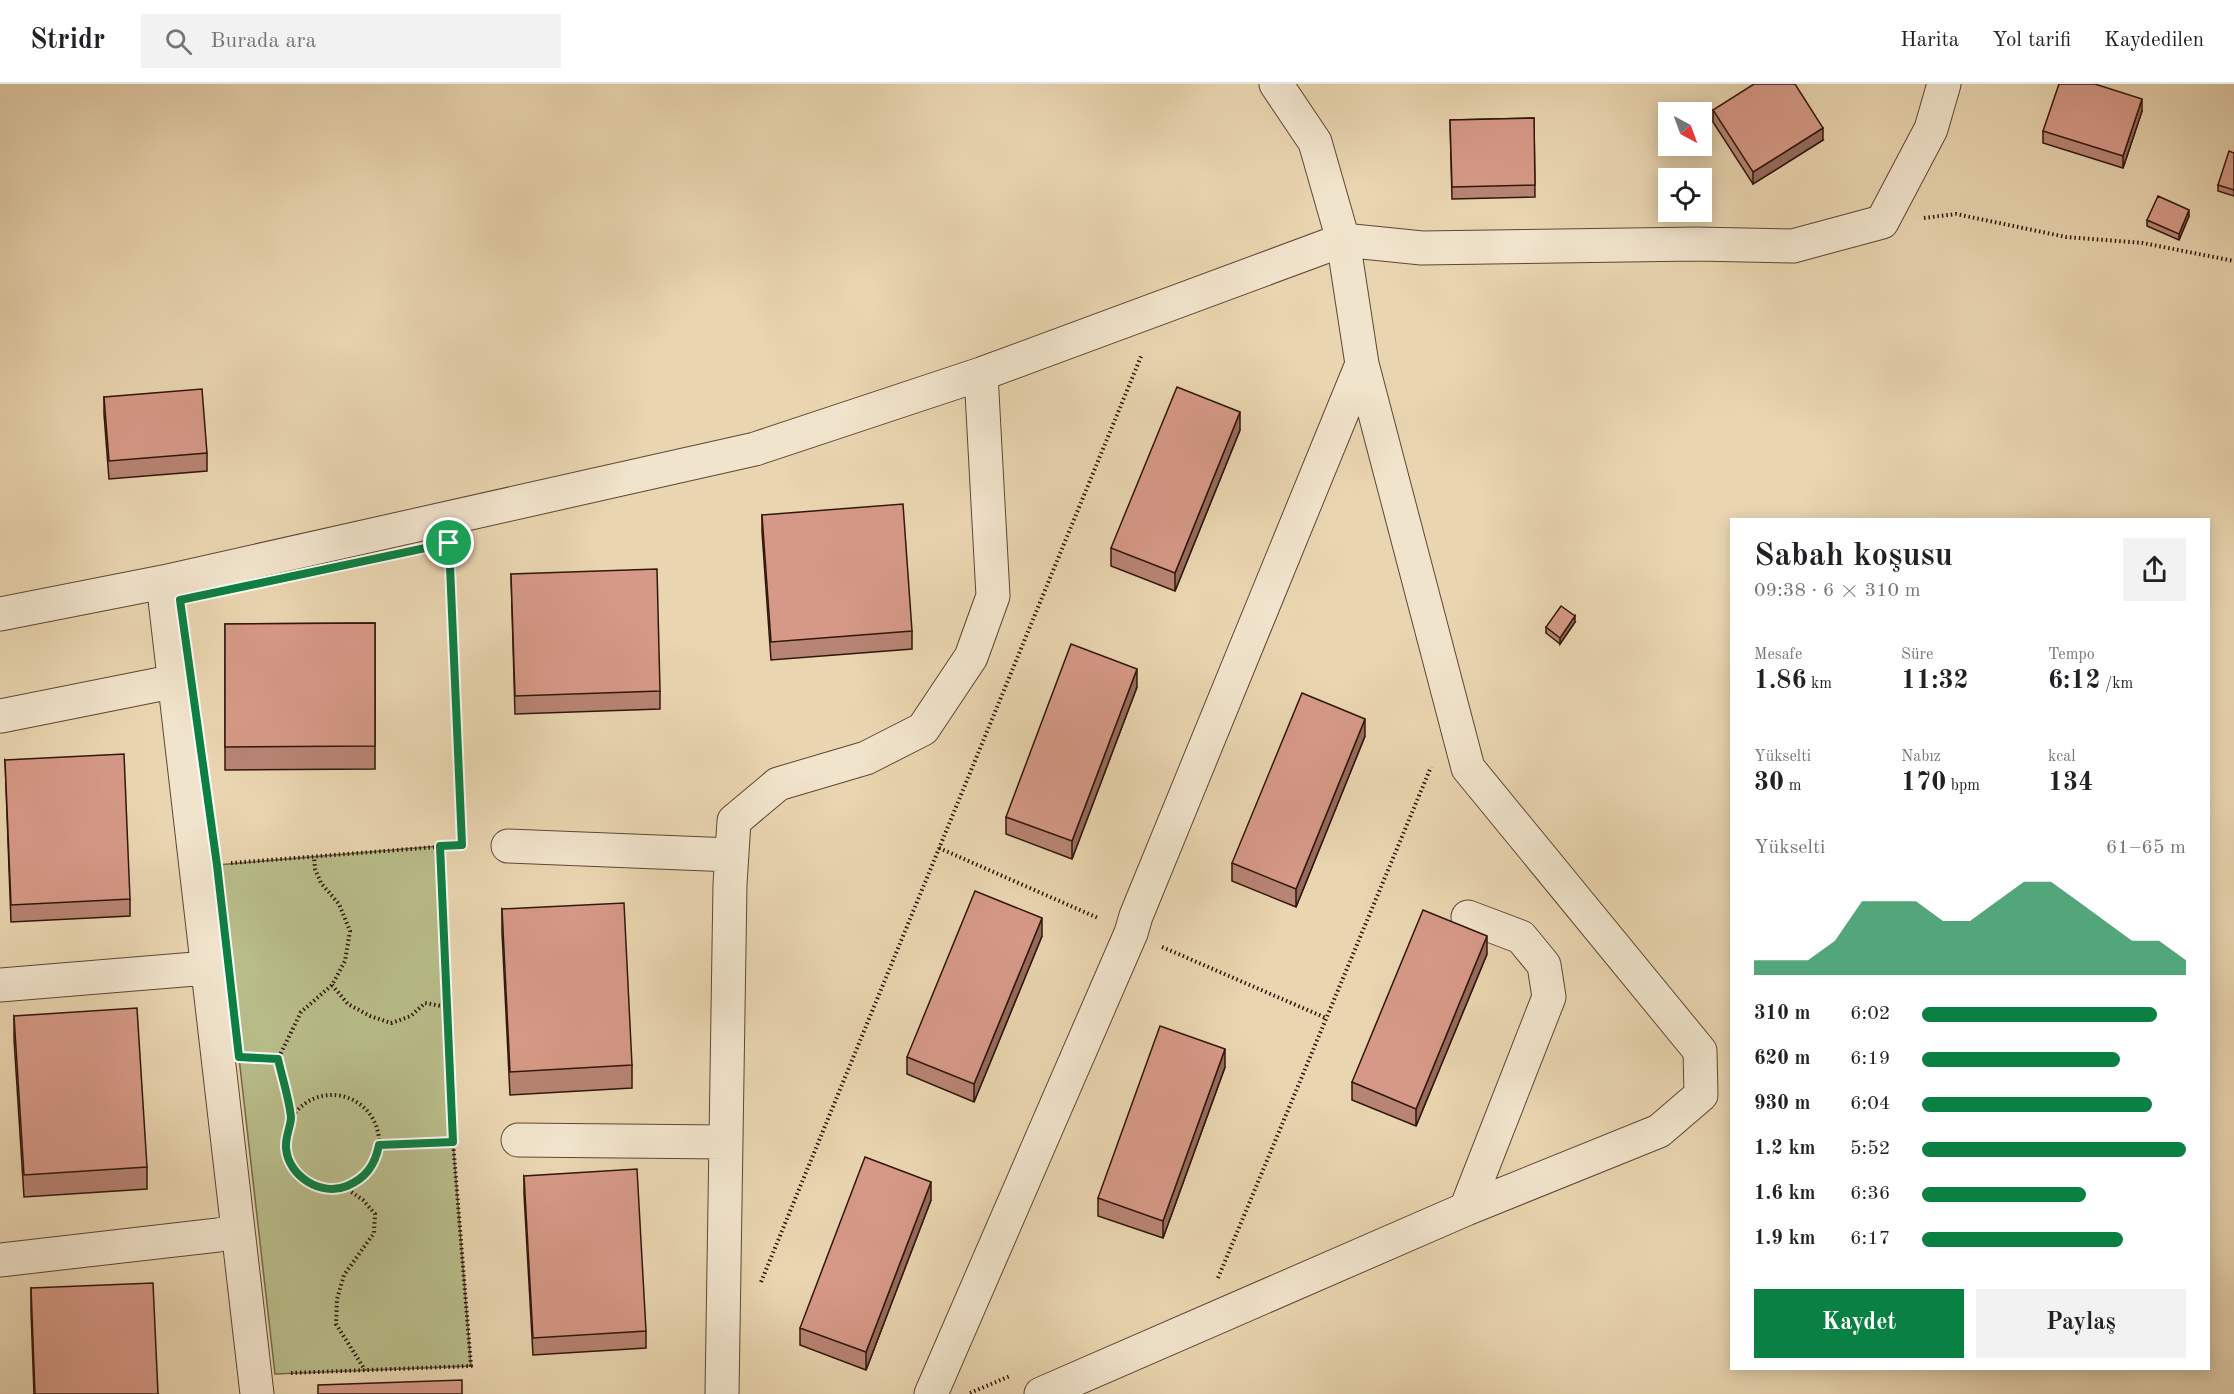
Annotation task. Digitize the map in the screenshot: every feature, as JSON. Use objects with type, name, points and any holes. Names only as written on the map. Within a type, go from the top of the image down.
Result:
[{"type":"street","points":[[1031,1383],[1659,1131],[1701,1095],[1700,1051],[1468,768],[1362,364],[1343,240],[1315,142],[1276,84]]},
{"type":"street","points":[[0,614],[164,582],[755,449],[981,374],[1343,240],[1422,248],[1697,244],[1793,246],[1882,222],[1930,129],[1944,84]]},
{"type":"street","points":[[931,1394],[1131,933],[1362,364]]},
{"type":"street","points":[[722,1394],[724,1143],[734,821],[778,784],[866,758],[923,729],[970,657],[993,596],[981,374]]},
{"type":"street","points":[[164,582],[256,1394]]},
{"type":"street","points":[[2,716],[176,681]]},
{"type":"street","points":[[508,846],[732,855]]},
{"type":"street","points":[[1466,1209],[1549,997],[1544,965],[1521,937],[1467,917]]},
{"type":"street","points":[[0,985],[207,968]]},
{"type":"street","points":[[518,1140],[724,1143]]},
{"type":"street","points":[[0,1260],[237,1232]]},
{"type":"path","points":[[1882,222],[1956,214],[2066,237],[2143,243],[2234,261]]},
{"type":"path","points":[[758,1290],[1146,345]]},
{"type":"path","points":[[228,864],[462,845],[449,543]]},
{"type":"path","points":[[1218,1279],[1435,757]]},
{"type":"path","points":[[286,1374],[471,1366],[453,1142],[440,846]]},
{"type":"path","points":[[291,1119],[278,1059],[300,1012],[332,985],[345,961],[350,931],[339,904],[321,883],[315,869],[314,857]]},
{"type":"path","points":[[332,985],[348,1004],[370,1016],[391,1023],[411,1016],[425,1004],[447,1007]]},
{"type":"path","points":[[249,1057],[278,1059]]},
{"type":"path","points":[[324,1095],[350,1098],[364,1107],[374,1120],[379,1135],[376,1161],[366,1174],[344,1187],[328,1189],[316,1186],[303,1179],[292,1166],[286,1151],[286,1134],[291,1119],[302,1106],[324,1095]]},
{"type":"path","points":[[379,1145],[453,1142]]},
{"type":"path","points":[[344,1187],[363,1200],[375,1214],[374,1233],[344,1275],[337,1299],[336,1323],[365,1370]]},
{"type":"path","points":[[966,1394],[1031,1383]]},
{"type":"green space","points":[[440,846],[453,1142],[471,1366],[275,1374],[217,865]]},
{"type":"building","points":[[1754,84],[1795,84],[1823,128],[1753,172],[1713,110]]},
{"type":"building","points":[[2059,84],[2095,84],[2142,99],[2123,156],[2043,131]]},
{"type":"building","points":[[1534,118],[1535,185],[1452,187],[1450,120]]},
{"type":"building","points":[[2229,151],[2234,153],[2234,190],[2218,185]]},
{"type":"building","points":[[2158,196],[2189,210],[2179,234],[2147,220]]},
{"type":"building","points":[[1177,387],[1240,412],[1175,573],[1111,548]]},
{"type":"building","points":[[202,389],[207,453],[109,461],[104,397]]},
{"type":"building","points":[[903,504],[912,631],[771,642],[762,515]]},
{"type":"building","points":[[657,569],[660,691],[515,696],[511,574]]},
{"type":"building","points":[[1561,606],[1575,616],[1560,638],[1546,627]]},
{"type":"building","points":[[375,623],[375,746],[225,747],[225,624]]},
{"type":"building","points":[[1071,644],[1137,669],[1072,841],[1006,817]]},
{"type":"building","points":[[1302,693],[1365,719],[1296,889],[1232,863]]},
{"type":"building","points":[[124,754],[130,899],[11,905],[5,760]]},
{"type":"building","points":[[975,891],[1042,918],[974,1084],[907,1057]]},
{"type":"building","points":[[624,903],[632,1065],[510,1072],[502,909]]},
{"type":"building","points":[[1423,910],[1487,936],[1416,1109],[1352,1082]]},
{"type":"building","points":[[137,1008],[147,1167],[24,1175],[14,1016]]},
{"type":"building","points":[[1160,1026],[1225,1049],[1163,1221],[1098,1198]]},
{"type":"building","points":[[865,1157],[931,1182],[866,1352],[800,1328]]},
{"type":"building","points":[[637,1169],[646,1331],[533,1338],[524,1176]]},
{"type":"building","points":[[153,1283],[158,1394],[35,1394],[31,1288]]},
{"type":"building","points":[[462,1380],[462,1394],[318,1394],[318,1385]]},
{"type":"route","points":[[449,543],[462,845],[440,846],[453,1142],[379,1145],[376,1161],[366,1174],[344,1187],[328,1189],[303,1179],[292,1166],[286,1151],[286,1134],[291,1119],[278,1059],[239,1057],[217,865],[180,600],[449,543]]}]
